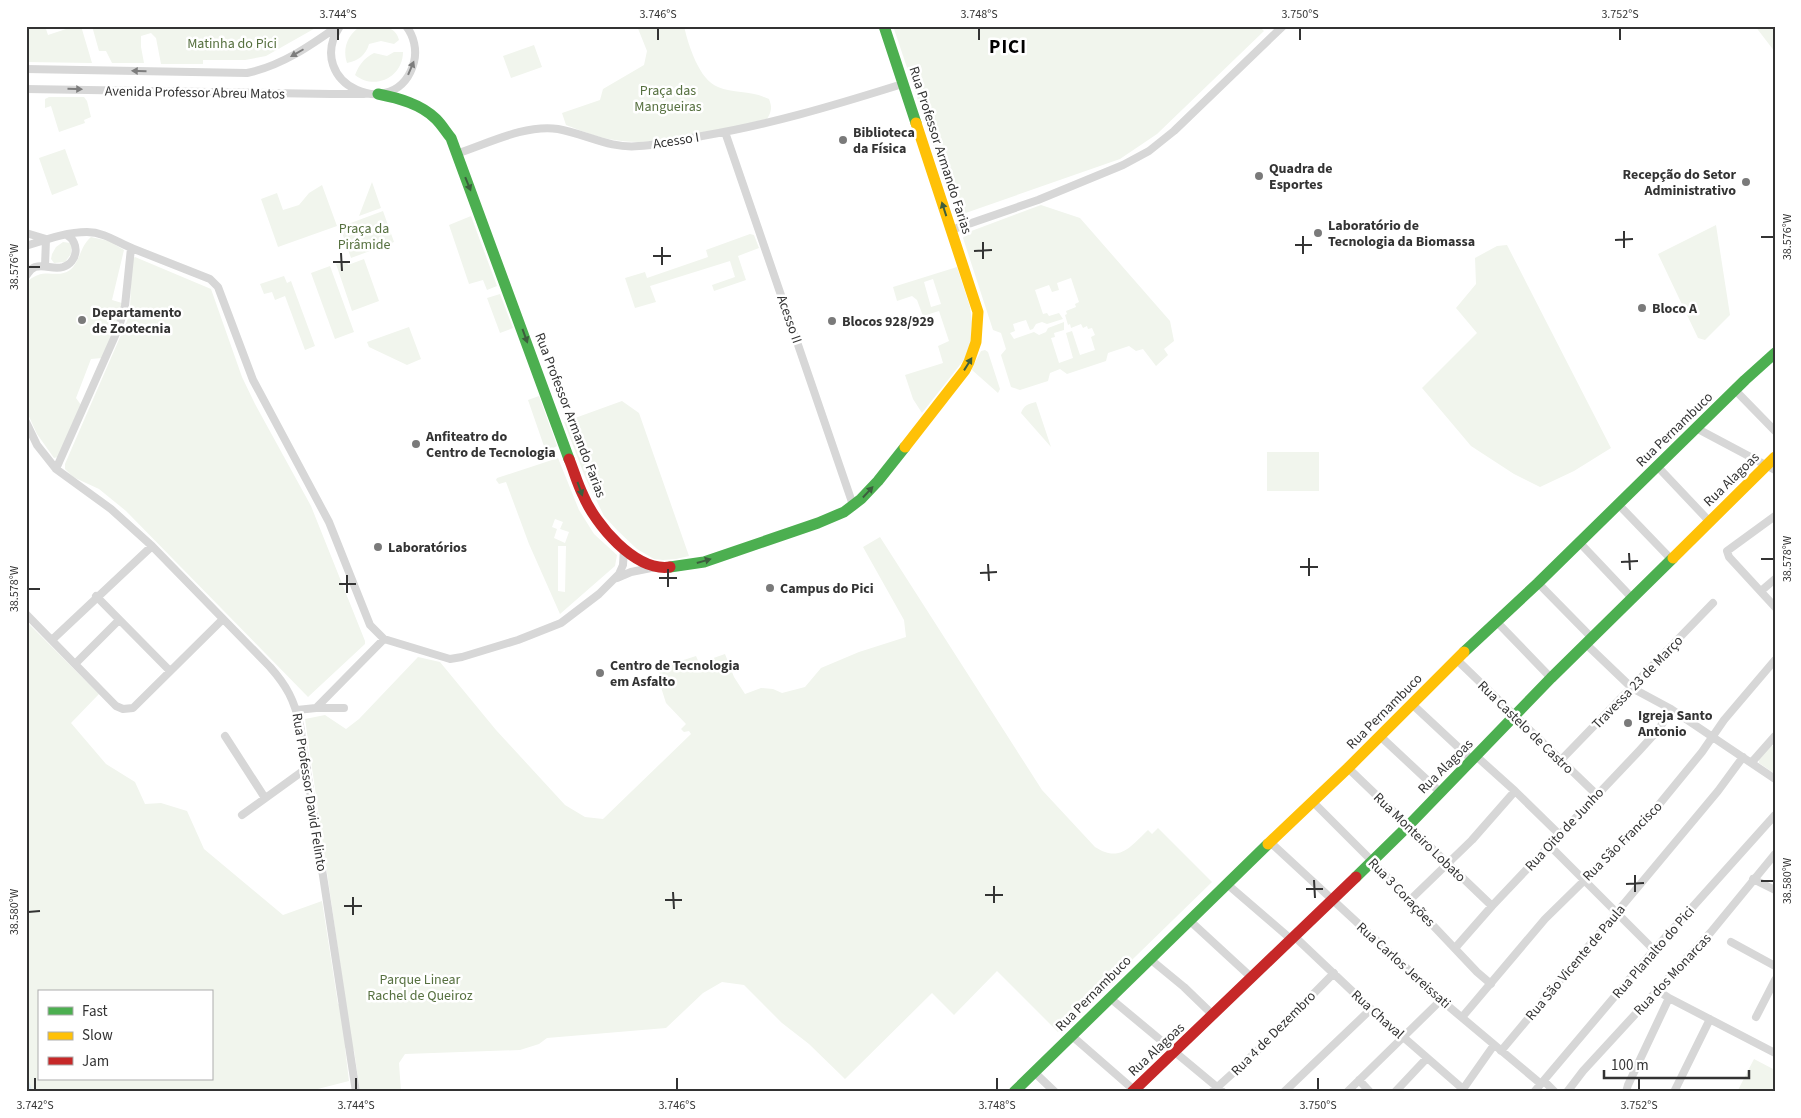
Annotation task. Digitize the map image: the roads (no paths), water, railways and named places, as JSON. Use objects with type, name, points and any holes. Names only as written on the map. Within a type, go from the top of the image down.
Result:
[{"type":"street","name":"Avenida Professor Abreu Matos","points":[[26,69],[247,73],[263,70],[280,63],[339,26]]},
{"type":"street","points":[[339,26],[333,41],[332,55],[335,69],[342,81],[354,90],[364,94]]},
{"type":"street","points":[[378,94],[394,89],[404,81],[412,70],[415,56],[414,43],[406,26]]},
{"type":"street","name":"Rua Professor Armando Farias","points":[[378,94],[393,97],[419,107],[435,118],[451,138],[583,496],[598,522],[624,548],[639,560],[656,567],[669,568],[704,562],[818,523],[844,512],[861,499],[878,481],[965,370],[974,354],[978,334],[978,312],[884,26]]},
{"type":"street","points":[[951,230],[1063,190],[1123,165],[1149,151],[1174,132],[1283,26]]},
{"type":"street","name":"Acesso I","points":[[456,154],[527,130],[556,129],[615,145],[638,147],[726,132],[795,115],[896,86]]},
{"type":"street","name":"Avenida Professor Abreu Matos","points":[[26,89],[378,94]]},
{"type":"street","name":"Acesso II","points":[[726,132],[853,505]]},
{"type":"street","points":[[26,246],[46,239],[67,235],[86,232],[96,233],[111,237],[131,248],[210,279],[218,287],[253,380],[329,522],[370,625],[384,639],[450,658],[462,657],[518,640],[561,623],[599,594],[619,574],[623,564],[624,548]]},
{"type":"street","points":[[26,233],[46,239]]},
{"type":"street","points":[[26,276],[31,269],[45,266],[58,268],[71,262],[75,255],[76,246],[72,238],[67,235]]},
{"type":"street","points":[[45,266],[46,239]]},
{"type":"street","points":[[56,469],[119,327],[125,306],[131,248]]},
{"type":"street","name":"Rua Pernambuco","points":[[1014,1092],[1189,920],[1348,768],[1456,659],[1538,583],[1774,354]]},
{"type":"street","points":[[1735,390],[1775,431]]},
{"type":"street","name":"Rua Professor David Felinto","points":[[26,422],[37,445],[56,469],[111,509],[152,546],[282,681],[292,696],[297,710],[307,768],[356,1092]]},
{"type":"street","points":[[1696,428],[1770,468]]},
{"type":"street","points":[[26,444],[37,445]]},
{"type":"street","name":"Rua Alagoas","points":[[1133,1091],[1408,826],[1670,558],[1770,468],[1775,457]]},
{"type":"street","points":[[1657,466],[1709,521]]},
{"type":"street","points":[[1618,504],[1670,558]]},
{"type":"street","points":[[1775,516],[1728,549],[1727,553],[1775,607]]},
{"type":"street","points":[[1579,542],[1632,598]]},
{"type":"street","points":[[53,639],[96,596],[152,546]]},
{"type":"street","points":[[610,582],[622,575],[656,567]]},
{"type":"street","points":[[1761,591],[1775,579]]},
{"type":"street","points":[[1538,583],[1632,688],[1671,709],[1775,779]]},
{"type":"street","points":[[96,596],[170,671]]},
{"type":"street","name":"Travessa 23 de Março","points":[[1562,760],[1713,604]]},
{"type":"street","points":[[26,614],[53,639],[116,706],[123,709],[133,708],[223,619]]},
{"type":"street","points":[[76,664],[119,620]]},
{"type":"street","points":[[1496,622],[1551,678]]},
{"type":"street","points":[[316,708],[384,639]]},
{"type":"street","name":"Rua Castelo de Castro","points":[[1456,659],[1596,794]]},
{"type":"street","name":"Rua São Francisco","points":[[1462,1016],[1545,919],[1648,818],[1702,752],[1724,720],[1775,660]]},
{"type":"street","points":[[1412,705],[1514,791],[1559,834]]},
{"type":"street","points":[[297,710],[344,708]]},
{"type":"street","name":"Rua Oito de Junho","points":[[1456,948],[1492,906],[1659,729],[1671,709]]},
{"type":"street","points":[[224,736],[265,798]]},
{"type":"street","points":[[1380,736],[1440,792]]},
{"type":"street","points":[[1752,762],[1775,736]]},
{"type":"street","name":"Rua São Vicente de Paula","points":[[1501,1051],[1718,791],[1743,757]]},
{"type":"street","points":[[242,815],[307,768]]},
{"type":"street","name":"Rua Monteiro Lobato","points":[[1348,768],[1492,906]]},
{"type":"street","points":[[1410,900],[1446,863],[1472,840],[1514,791]]},
{"type":"street","name":"Rua 3 Corações","points":[[1313,802],[1410,900],[1477,972],[1491,984]]},
{"type":"street","name":"Rua Planalto do Pici","points":[[1534,1092],[1654,950],[1775,815]]},
{"type":"street","name":"Rua Carlos Jereissati","points":[[1270,842],[1441,1000],[1501,1051],[1555,1092]]},
{"type":"street","points":[[1550,846],[1654,950]]},
{"type":"street","name":"Rua dos Monarcas","points":[[1567,1092],[1583,1071],[1711,932],[1775,854]]},
{"type":"street","points":[[1753,879],[1775,890]]},
{"type":"street","name":"Rua Chaval","points":[[1227,884],[1334,973],[1371,1009],[1462,1090]]},
{"type":"street","points":[[1189,920],[1252,978]]},
{"type":"street","points":[[1731,942],[1775,966]]},
{"type":"street","points":[[1150,959],[1184,987],[1213,1015]]},
{"type":"street","name":"Rua 4 de Dezembro","points":[[1217,1090],[1334,973]]},
{"type":"street","points":[[1756,1017],[1775,980]]},
{"type":"street","points":[[1657,990],[1775,1053]]},
{"type":"street","points":[[1110,998],[1217,1090]]},
{"type":"street","points":[[1626,1092],[1669,998]]},
{"type":"street","points":[[1347,1092],[1441,1000]]},
{"type":"street","points":[[1284,1092],[1371,1009]]},
{"type":"street","points":[[1674,1092],[1710,1019]]},
{"type":"street","points":[[1072,1036],[1133,1091]]},
{"type":"street","points":[[1462,1090],[1494,1045]]},
{"type":"street","points":[[1395,1092],[1426,1058]]},
{"type":"street","points":[[1034,1072],[1055,1092]]},
{"type":"street","points":[[1359,1080],[1370,1092]]},
{"type":"waterway","points":[[26,1077],[31,1092]]},
{"type":"place","name":"Biblioteca da Física","points":[[843,140]]},
{"type":"place","name":"Quadra de Esportes","points":[[1259,176]]},
{"type":"place","name":"Recepção do Setor Administrativo","points":[[1746,182]]},
{"type":"place","name":"Laboratório de Tecnologia da Biomassa","points":[[1318,233]]},
{"type":"place","name":"Bloco A","points":[[1642,308]]},
{"type":"place","name":"Departamento de Zootecnia","points":[[82,320]]},
{"type":"place","name":"Blocos 928/929","points":[[832,321]]},
{"type":"place","name":"Anfiteatro do Centro de Tecnologia","points":[[416,444]]},
{"type":"place","name":"Laboratórios","points":[[378,547]]},
{"type":"place","name":"Campus do Pici","points":[[770,588]]},
{"type":"place","name":"Centro de Tecnologia em Asfalto","points":[[600,673]]},
{"type":"place","name":"Igreja Santo Antonio","points":[[1628,723]]},
{"type":"district","name":"PICI","points":[[1008,46]]},
{"type":"park label","name":"Matinha do Pici","points":[[232,43]]},
{"type":"park label","name":"Praça das Mangueiras","points":[[668,98]]},
{"type":"park label","name":"Praça da Pirâmide","points":[[364,236]]},
{"type":"park label","name":"Parque Linear Rachel de Queiroz","points":[[420,988]]}]
